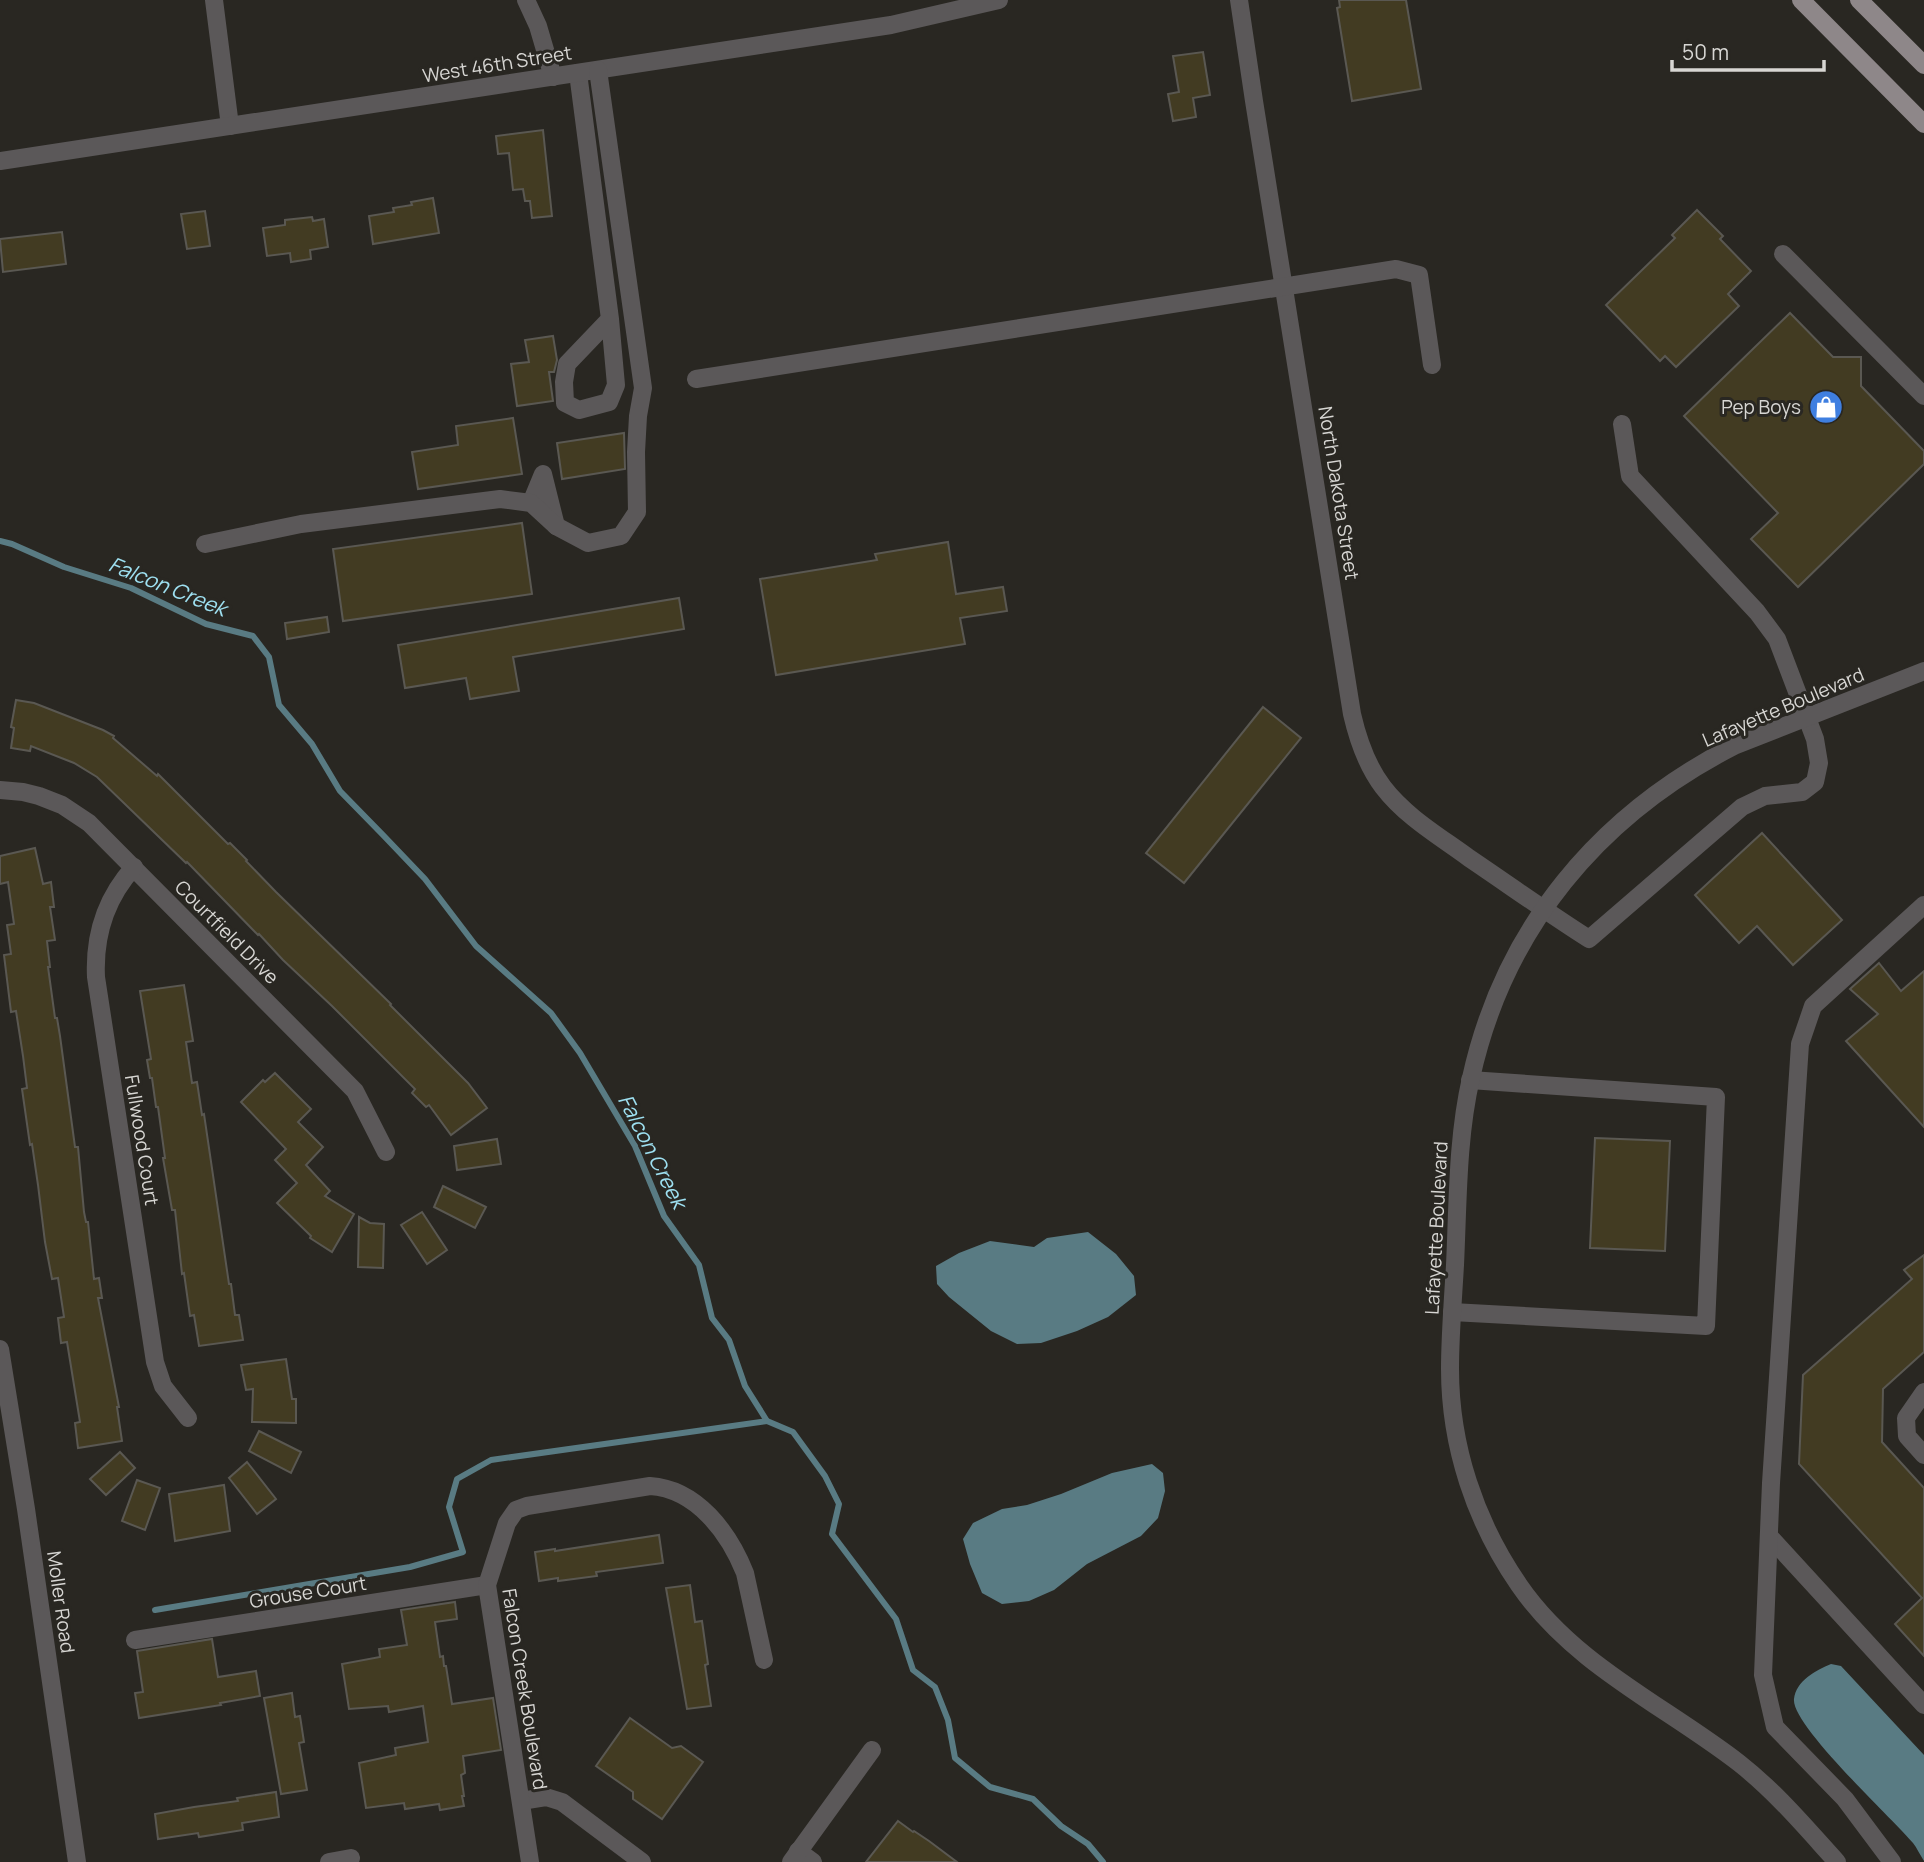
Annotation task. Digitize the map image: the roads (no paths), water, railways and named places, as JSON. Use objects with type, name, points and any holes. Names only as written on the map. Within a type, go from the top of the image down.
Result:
[{"type":"main road","points":[[1801,0],[1924,124]]},
{"type":"main road","points":[[1859,0],[1924,65]]},
{"type":"street","points":[[214,0],[230,126]]},
{"type":"street","points":[[526,0],[538,26],[553,76]]},
{"type":"street","name":"West 46th Street","points":[[0,161],[891,24],[999,0]]},
{"type":"street","name":"North Dakota Street","points":[[1239,0],[1352,714],[1366,758],[1385,790],[1410,817],[1588,939],[1742,807],[1765,796],[1802,792],[1815,782],[1819,763],[1815,739],[1807,718]]},
{"type":"street","points":[[205,544],[301,524],[500,499],[531,503],[556,526],[588,543],[621,536],[637,512],[636,452],[643,388],[597,69]]},
{"type":"street","points":[[578,73],[610,319],[617,385],[609,402],[579,410],[565,403],[567,364],[610,319]]},
{"type":"street","points":[[1783,254],[1924,396]]},
{"type":"street","points":[[696,379],[1396,269],[1419,275],[1432,365]]},
{"type":"street","points":[[1622,424],[1630,476],[1758,612],[1777,639],[1807,718]]},
{"type":"street","points":[[531,503],[542,474],[556,526]]},
{"type":"street","name":"Lafayette Boulevard","points":[[1837,1862],[1765,1785],[1711,1742],[1599,1668],[1568,1641],[1522,1589],[1488,1534],[1461,1459],[1451,1393],[1452,1312],[1461,1148],[1470,1080],[1499,991],[1543,909],[1559,887],[1609,832],[1647,799],[1734,746],[1924,671]]},
{"type":"street","name":"Courtfield Drive","points":[[0,790],[39,796],[73,811],[89,822],[355,1091],[386,1152]]},
{"type":"street","name":"Fullwood Court","points":[[134,867],[115,891],[100,924],[95,953],[96,976],[155,1362],[163,1386],[188,1418]]},
{"type":"street","points":[[1892,1862],[1845,1799],[1775,1727],[1763,1675],[1769,1536],[1800,1044],[1813,1006],[1924,905]]},
{"type":"street","points":[[1452,1312],[1706,1326],[1716,1097],[1470,1080]]},
{"type":"street","name":"Moller Road","points":[[0,1349],[77,1862]]},
{"type":"street","points":[[1924,1392],[1906,1418],[1907,1436],[1924,1455]]},
{"type":"street","name":"Falcon Creek Boulevard","points":[[530,1862],[487,1585],[507,1523],[516,1510],[650,1486],[668,1489],[693,1502],[721,1529],[740,1561],[764,1660]]},
{"type":"street","points":[[1769,1536],[1924,1705]]},
{"type":"street","name":"Grouse Court","points":[[135,1640],[487,1585]]},
{"type":"street","points":[[801,1858],[872,1750]]},
{"type":"street","points":[[521,1801],[546,1797],[562,1802],[642,1862]]},
{"type":"street","points":[[329,1862],[351,1858]]},
{"type":"water","points":[[1088,1232],[1116,1254],[1134,1276],[1136,1295],[1108,1317],[1077,1331],[1041,1343],[1017,1344],[991,1331],[937,1284],[936,1266],[959,1253],[990,1241],[1034,1247],[1047,1238]]},
{"type":"water","points":[[1152,1464],[1163,1473],[1165,1491],[1158,1518],[1141,1536],[1087,1564],[1054,1590],[1029,1601],[1002,1604],[982,1593],[963,1539],[973,1523],[1002,1509],[1027,1505],[1112,1473]]},
{"type":"water","points":[[1831,1664],[1841,1666],[1924,1755],[1924,1861],[1913,1843],[1825,1750],[1797,1712],[1794,1699],[1799,1687],[1813,1673]]},
{"type":"waterway","name":"Falcon Creek","points":[[0,541],[64,567],[131,588],[206,624],[253,636],[269,657],[279,705],[312,744],[340,791],[425,879],[476,946],[551,1013],[580,1053],[635,1146],[664,1216],[699,1265],[712,1318],[729,1340],[745,1386],[767,1421],[793,1432],[825,1476],[839,1504],[832,1534],[896,1619],[913,1670],[935,1687],[948,1720],[955,1758],[990,1787],[1033,1799],[1061,1826],[1088,1844],[1103,1862]]},
{"type":"waterway","points":[[155,1610],[410,1567],[463,1552],[449,1507],[457,1479],[491,1460],[767,1421]]},
{"type":"place","name":"Pep Boys","points":[[1826,407]]}]
